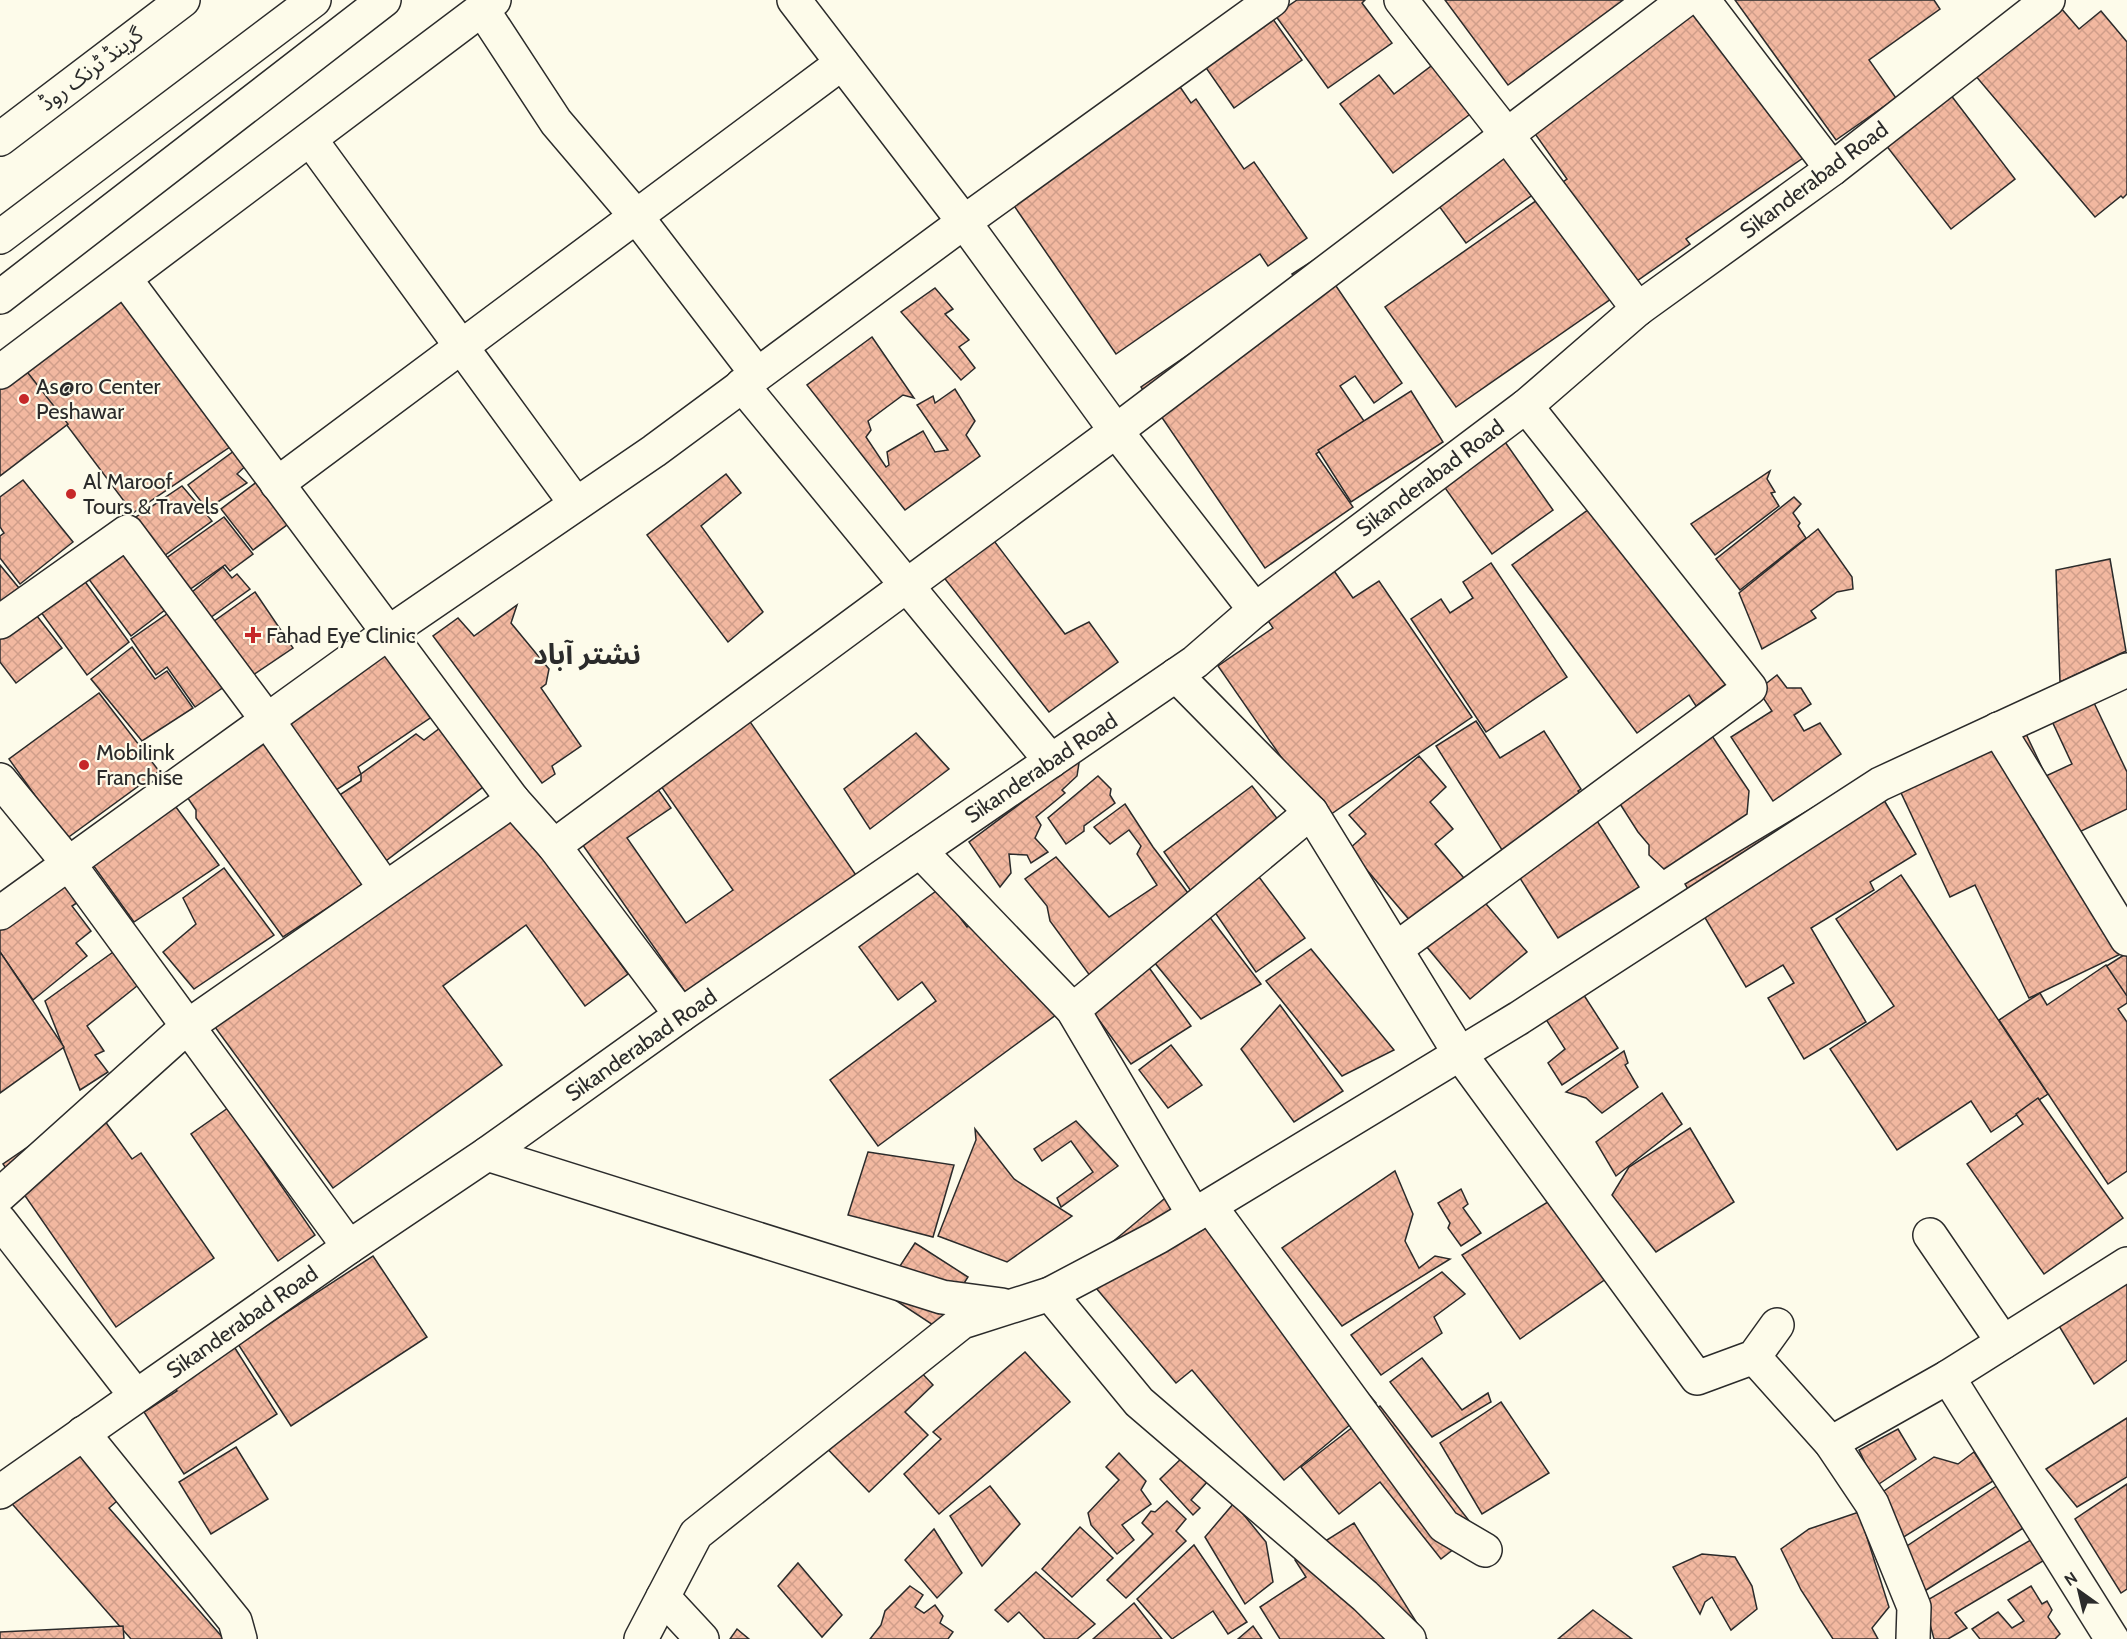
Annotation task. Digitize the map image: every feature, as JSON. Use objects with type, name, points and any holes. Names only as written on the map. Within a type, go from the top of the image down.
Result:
[{"type":"main road","name":"گرینڈ ٹرنک روڈ","points":[[0,139],[183,0]]},
{"type":"main road","points":[[0,237],[314,0]]},
{"type":"main road","points":[[0,297],[384,0]]},
{"type":"main road","points":[[794,0],[964,222],[1116,431],[1255,610]]},
{"type":"main road","points":[[0,913],[388,633],[654,451],[964,222],[1272,0]]},
{"type":"main road","points":[[1401,0],[1507,135],[1638,309]]},
{"type":"main road","points":[[554,846],[1116,431],[1685,0]]},
{"type":"main road","points":[[1703,0],[1832,169]]},
{"type":"main road","name":"Sikanderabad Road","points":[[0,1492],[487,1154],[681,1015],[1195,662],[1255,610],[1527,406],[1638,309],[1832,169],[2043,1]]},
{"type":"main road","points":[[0,372],[488,4],[556,122],[636,216],[750,380],[907,585],[1051,761]]},
{"type":"main road","points":[[277,484],[842,63]]},
{"type":"main road","points":[[310,139],[576,504]]},
{"type":"main road","points":[[124,279],[513,800],[554,846],[681,1015]]},
{"type":"main road","points":[[1396,949],[1750,687],[1527,406]]},
{"type":"main road","points":[[0,622],[127,532],[268,721],[385,888]]},
{"type":"main road","points":[[641,1639],[696,1534],[962,1322],[1006,1306],[1050,1294],[1158,1237],[1519,1018],[1880,784],[2127,670]]},
{"type":"main road","points":[[1176,675],[1311,812],[1460,1054],[1697,1378],[1754,1357],[1777,1325]]},
{"type":"main road","points":[[1998,729],[2127,939]]},
{"type":"main road","points":[[0,780],[69,864],[350,1247]]},
{"type":"main road","points":[[0,1195],[188,1026],[513,800]]},
{"type":"main road","points":[[1073,1010],[1311,812]]},
{"type":"main road","points":[[920,851],[1073,1010],[1202,1211],[1444,1526],[1485,1550]]},
{"type":"main road","points":[[487,1154],[942,1297],[1006,1306]]},
{"type":"main road","points":[[0,1221],[136,1396]]},
{"type":"main road","points":[[1930,1235],[2003,1342]]},
{"type":"main road","points":[[1832,1443],[1948,1377],[2127,1264]]},
{"type":"main road","points":[[1050,1294],[1139,1402],[1365,1596],[1409,1639]]},
{"type":"main road","points":[[1754,1357],[1832,1443],[1872,1504],[1914,1607],[1913,1639]]},
{"type":"main road","points":[[1948,1377],[2112,1639]]},
{"type":"main road","points":[[84,1433],[235,1620],[240,1639]]},
{"type":"main road","points":[[663,1597],[702,1639]]},
{"type":"building","points":[[1297,0],[1365,0],[1362,3],[1392,43],[1328,88],[1275,15]]},
{"type":"building","points":[[1445,0],[1623,0],[1508,85]]},
{"type":"building","points":[[1712,0],[1816,149],[1686,239],[1690,244],[1456,407],[1385,307],[1567,179],[1531,128]]},
{"type":"building","points":[[1735,0],[1934,0],[1940,9],[1869,60],[1896,98],[1836,140]]},
{"type":"building","points":[[2054,0],[2079,29],[2101,11],[2127,42],[2127,194],[2123,198],[2121,196],[2095,217],[1958,55]]},
{"type":"building","points":[[1270,15],[1302,60],[1234,108],[1202,62]]},
{"type":"building","points":[[1400,26],[1486,102],[1393,173],[1340,104],[1379,75],[1394,94],[1431,66]]},
{"type":"building","points":[[1176,81],[1191,103],[1196,99],[1244,169],[1254,162],[1307,238],[1268,266],[1260,254],[1116,354],[1008,197]]},
{"type":"building","points":[[1950,94],[2015,179],[1951,229],[1885,144]]},
{"type":"building","points":[[1503,120],[1549,183],[1466,243],[1420,180]]},
{"type":"building","points":[[1317,258],[1402,383],[1374,403],[1355,376],[1340,386],[1364,421],[1316,454],[1353,507],[1265,568],[1141,387],[1264,303],[1310,300],[1292,274]]},
{"type":"building","points":[[935,288],[953,309],[945,314],[969,340],[959,347],[975,368],[961,380],[901,312]]},
{"type":"building","points":[[123,289],[243,438],[133,513],[17,359]]},
{"type":"building","points":[[872,337],[914,398],[903,395],[868,421],[871,430],[866,437],[886,467],[889,465],[887,452],[923,431],[935,452],[948,450],[917,405],[933,396],[935,403],[955,389],[975,421],[966,435],[980,456],[905,510],[807,385]]},
{"type":"building","name":"As@ro Center Peshawar","points":[[17,359],[68,424],[0,476],[0,373]]},
{"type":"building","points":[[1411,391],[1443,442],[1351,502],[1318,450]]},
{"type":"building","points":[[1505,442],[1553,510],[1492,554],[1443,485]]},
{"type":"building","points":[[242,445],[252,460],[237,474],[247,483],[207,509],[188,485]]},
{"type":"building","points":[[1770,471],[1767,479],[1775,492],[1771,493],[1779,506],[1715,555],[1691,524]]},
{"type":"building","points":[[726,474],[741,493],[701,526],[763,612],[728,642],[647,535]]},
{"type":"building","points":[[262,478],[295,519],[253,550],[221,509]]},
{"type":"building","points":[[23,480],[73,542],[20,584],[0,558],[0,536],[4,533],[0,527],[0,497]]},
{"type":"building","points":[[182,486],[212,521],[164,556],[136,517]]},
{"type":"building","points":[[1614,491],[1746,669],[1696,706],[1689,695],[1637,733],[1512,565]]},
{"type":"building","points":[[1794,497],[1801,504],[1793,513],[1806,538],[1740,590],[1716,559]]},
{"type":"building","points":[[975,516],[1065,634],[1089,622],[1118,662],[1049,712],[924,552]]},
{"type":"building","points":[[224,517],[253,554],[230,571],[225,565],[189,590],[165,559]]},
{"type":"building","points":[[1818,529],[1852,577],[1853,589],[1837,592],[1811,611],[1816,618],[1762,649],[1739,593]]},
{"type":"building","points":[[125,538],[174,603],[131,636],[82,570]]},
{"type":"building","points":[[2110,559],[2126,651],[2060,682],[2056,570]]},
{"type":"building","points":[[1491,563],[1567,677],[1486,732],[1411,619],[1441,599],[1450,613],[1473,598],[1463,582]]},
{"type":"building","points":[[0,565],[19,588],[0,603]]},
{"type":"building","points":[[223,567],[232,578],[237,574],[250,589],[210,618],[192,592]]},
{"type":"building","points":[[1332,568],[1353,598],[1379,581],[1472,717],[1324,819],[1218,666],[1273,628],[1264,615]]},
{"type":"building","points":[[78,572],[129,642],[87,675],[35,604]]},
{"type":"building","name":"Fahad Eye Clinic","points":[[255,592],[293,648],[250,677],[213,622]]},
{"type":"building","points":[[517,605],[511,623],[549,669],[546,684],[541,688],[581,746],[552,766],[555,774],[542,783],[433,636],[458,618],[474,636]]},
{"type":"building","points":[[177,607],[231,682],[195,707],[167,667],[156,675],[131,639]]},
{"type":"building","points":[[33,611],[62,648],[16,683],[0,662],[0,635]]},
{"type":"building","points":[[384,641],[436,714],[358,767],[361,774],[333,792],[289,725]]},
{"type":"building","points":[[132,647],[155,679],[167,671],[193,708],[142,741],[91,679]]},
{"type":"building","points":[[1777,675],[1787,688],[1801,688],[1811,704],[1794,715],[1804,731],[1820,723],[1841,754],[1773,801],[1731,737],[1772,711],[1758,690]]},
{"type":"building","points":[[2085,684],[2127,772],[2127,809],[2077,833],[2127,951],[2029,998],[1975,885],[1950,897],[1887,763],[1933,741],[1938,752],[2017,715],[2046,776],[2072,764],[2044,704]]},
{"type":"building","name":"Mobilink Franchise","points":[[99,693],[159,771],[66,839],[9,759]]},
{"type":"building","points":[[735,700],[858,878],[688,996],[566,821],[643,768],[671,808],[627,838],[686,923],[733,890],[645,763]]},
{"type":"building","points":[[1476,721],[1500,758],[1544,731],[1581,789],[1578,791],[1639,887],[1558,938],[1436,746]]},
{"type":"building","points":[[1704,724],[1749,791],[1747,814],[1664,869],[1649,855],[1649,845],[1604,779]]},
{"type":"building","points":[[444,725],[487,784],[387,860],[381,862],[338,796],[361,781],[361,774],[416,734],[424,740]]},
{"type":"building","points":[[265,729],[366,883],[283,937],[196,818],[196,810],[183,791]]},
{"type":"building","points":[[916,733],[949,769],[870,829],[844,789]]},
{"type":"building","points":[[1419,756],[1446,787],[1430,802],[1453,829],[1435,844],[1527,952],[1470,999],[1421,940],[1424,937],[1349,849],[1366,834],[1349,815]]},
{"type":"building","points":[[1077,761],[1079,763],[1077,776],[1062,790],[1065,793],[1036,817],[1041,825],[1035,838],[1048,852],[1031,863],[1027,855],[1009,854],[1011,873],[1000,887],[969,842]]},
{"type":"building","points":[[1098,776],[1111,789],[1110,795],[1115,803],[1084,826],[1084,831],[1066,844],[1048,818]]},
{"type":"building","points":[[1872,780],[1916,854],[1870,882],[1874,890],[1811,928],[1866,1022],[1804,1059],[1768,998],[1794,983],[1783,965],[1746,987],[1685,884],[1827,799],[1830,804]]},
{"type":"building","points":[[1252,786],[1286,830],[1195,897],[1164,852]]},
{"type":"building","points":[[170,799],[219,865],[134,922],[88,858]]},
{"type":"building","points":[[503,804],[628,974],[585,1006],[526,925],[443,986],[502,1065],[333,1188],[204,1012]]},
{"type":"building","points":[[1125,804],[1153,847],[1194,901],[1096,984],[1050,921],[1047,906],[1025,879],[1056,857],[1109,917],[1157,885],[1137,854],[1141,846],[1129,830],[1110,844],[1094,827]]},
{"type":"building","points":[[224,868],[274,935],[194,989],[163,952],[196,924],[183,898]]},
{"type":"building","points":[[1256,873],[1305,938],[1256,972],[1212,908]]},
{"type":"building","points":[[65,874],[83,899],[72,906],[91,931],[76,943],[87,956],[33,1000],[0,952],[0,919]]},
{"type":"building","points":[[1901,875],[2048,1094],[1991,1132],[1971,1101],[1897,1150],[1830,1049],[1894,1006],[1836,919]]},
{"type":"building","points":[[939,889],[967,927],[987,913],[1060,1012],[878,1146],[830,1080],[936,1001],[922,982],[898,1000],[859,947]]},
{"type":"building","points":[[1208,915],[1261,984],[1201,1019],[1154,962]]},
{"type":"building","points":[[1311,949],[1394,1050],[1342,1076],[1266,981]]},
{"type":"building","points":[[116,950],[142,982],[87,1026],[104,1051],[95,1055],[108,1072],[80,1090],[45,1001]]},
{"type":"building","points":[[0,952],[64,1047],[0,1093]]},
{"type":"building","points":[[2127,953],[2127,1002],[2105,967]]},
{"type":"building","points":[[1145,962],[1191,1026],[1131,1064],[1091,1009]]},
{"type":"building","points":[[2106,965],[2127,996],[2127,1003],[2118,1009],[2127,1022],[2127,1171],[2108,1184],[1999,1020],[2040,993],[2047,1005]]},
{"type":"building","points":[[1578,986],[1618,1048],[1562,1085],[1548,1063],[1565,1049],[1540,1010]]},
{"type":"building","points":[[1280,1005],[1343,1091],[1294,1122],[1241,1049]]},
{"type":"building","points":[[1171,1045],[1202,1085],[1168,1108],[1139,1070]]},
{"type":"building","points":[[1624,1051],[1628,1063],[1625,1065],[1638,1087],[1602,1113],[1586,1098],[1566,1092]]},
{"type":"building","points":[[1662,1093],[1682,1124],[1616,1176],[1596,1142]]},
{"type":"building","points":[[2038,1098],[2123,1218],[2044,1274],[1967,1164],[2023,1124],[2016,1114]]},
{"type":"building","points":[[92,1103],[132,1159],[141,1153],[214,1258],[116,1327],[3,1164]]},
{"type":"building","points":[[228,1108],[315,1235],[278,1261],[191,1134]]},
{"type":"building","points":[[1076,1121],[1118,1166],[1061,1207],[1057,1198],[1093,1172],[1071,1141],[1042,1161],[1034,1149]]},
{"type":"building","points":[[1690,1128],[1734,1202],[1656,1252],[1612,1195],[1629,1167]]},
{"type":"building","points":[[975,1129],[1014,1179],[1072,1216],[1007,1262],[938,1236],[976,1140]]},
{"type":"building","points":[[868,1152],[954,1165],[933,1237],[848,1215]]},
{"type":"building","points":[[1395,1171],[1413,1214],[1405,1241],[1419,1268],[1435,1256],[1450,1259],[1342,1326],[1282,1248]]},
{"type":"building","points":[[1188,1179],[1376,1403],[1284,1480],[1192,1370],[1176,1383],[1080,1269]]},
{"type":"building","points":[[1461,1189],[1468,1204],[1463,1208],[1481,1233],[1461,1246],[1448,1228],[1450,1223],[1438,1203]]},
{"type":"building","points":[[1551,1200],[1610,1276],[1520,1339],[1462,1255]]},
{"type":"building","points":[[915,1243],[968,1277],[936,1327],[883,1292]]},
{"type":"building","points":[[373,1256],[427,1337],[291,1426],[238,1344]]},
{"type":"building","points":[[1442,1272],[1465,1294],[1434,1317],[1442,1333],[1381,1375],[1351,1335]]},
{"type":"building","points":[[2127,1277],[2127,1360],[2094,1384],[2059,1326]]},
{"type":"building","points":[[233,1345],[277,1414],[184,1474],[144,1412],[177,1391],[173,1384]]},
{"type":"building","points":[[902,1352],[933,1385],[905,1412],[928,1435],[869,1492],[815,1436]]},
{"type":"building","points":[[1025,1352],[1070,1402],[939,1514],[904,1474],[941,1439],[933,1432]]},
{"type":"building","points":[[1422,1358],[1462,1410],[1488,1393],[1491,1402],[1432,1437],[1390,1382]]},
{"type":"building","points":[[1501,1402],[1549,1473],[1482,1514],[1440,1443]]},
{"type":"building","points":[[1380,1406],[1477,1531],[1441,1559],[1380,1482],[1339,1514],[1301,1467]]},
{"type":"building","points":[[2127,1418],[2127,1477],[2077,1507],[2046,1469]]},
{"type":"building","points":[[1898,1429],[1916,1459],[1876,1486],[1859,1450]]},
{"type":"building","points":[[73,1439],[124,1495],[109,1508],[224,1639],[131,1639],[7,1498]]},
{"type":"building","points":[[236,1447],[268,1499],[211,1534],[179,1482]]},
{"type":"building","points":[[1974,1452],[1993,1481],[1899,1540],[1881,1493],[1934,1457],[1958,1464]]},
{"type":"building","points":[[1119,1453],[1146,1481],[1141,1490],[1151,1504],[1122,1525],[1134,1540],[1117,1554],[1091,1525],[1088,1513],[1119,1480],[1106,1467]]},
{"type":"building","points":[[1185,1455],[1208,1481],[1191,1500],[1200,1508],[1193,1515],[1160,1479]]},
{"type":"building","points":[[2004,1481],[2028,1525],[1920,1594],[1904,1548]]},
{"type":"building","points":[[2127,1484],[2127,1589],[2121,1593],[2075,1519]]},
{"type":"building","points":[[990,1486],[1020,1524],[982,1566],[950,1516]]},
{"type":"building","points":[[1167,1501],[1186,1519],[1176,1531],[1186,1541],[1126,1598],[1107,1580],[1153,1534],[1142,1523],[1151,1511],[1155,1512]]},
{"type":"building","points":[[1234,1503],[1266,1542],[1273,1582],[1245,1604],[1205,1537]]},
{"type":"building","points":[[1859,1512],[1889,1607],[1872,1628],[1878,1639],[1833,1639],[1801,1590],[1781,1549],[1809,1529]]},
{"type":"building","points":[[1354,1523],[1427,1639],[1280,1639],[1260,1607],[1306,1577],[1295,1560]]},
{"type":"building","points":[[1080,1527],[1113,1558],[1072,1597],[1042,1569]]},
{"type":"building","points":[[934,1529],[962,1573],[937,1598],[905,1560]]},
{"type":"building","points":[[2036,1537],[2048,1558],[1955,1613],[1967,1628],[1948,1639],[1934,1639],[1924,1602]]},
{"type":"building","points":[[1194,1545],[1247,1622],[1228,1634],[1213,1611],[1172,1639],[1137,1599]]},
{"type":"building","points":[[1702,1554],[1735,1557],[1752,1586],[1757,1609],[1731,1630],[1712,1597],[1705,1602],[1700,1614],[1673,1567]]},
{"type":"building","points":[[798,1563],[842,1615],[822,1637],[778,1586]]},
{"type":"building","points":[[1036,1572],[1095,1624],[1077,1639],[1045,1639],[1019,1612],[1008,1622],[995,1610]]},
{"type":"building","points":[[910,1586],[923,1595],[915,1607],[924,1613],[935,1605],[943,1616],[940,1623],[953,1632],[948,1639],[870,1639],[881,1625],[885,1611]]},
{"type":"building","points":[[2031,1586],[2042,1604],[2047,1601],[2052,1610],[2048,1617],[2060,1634],[2055,1639],[1980,1639],[1972,1629],[1998,1612],[2012,1628],[2024,1621],[2008,1600]]},
{"type":"building","points":[[1134,1603],[1162,1639],[1093,1639]]},
{"type":"building","points":[[1593,1610],[1632,1639],[1558,1639]]},
{"type":"building","points":[[123,1626],[124,1639],[0,1639],[0,1632]]},
{"type":"building","points":[[1253,1626],[1262,1639],[1238,1639]]},
{"type":"building","points":[[737,1629],[749,1639],[730,1639]]},
{"type":"place","name":"As@ro Center Peshawar","points":[[24,399]]},
{"type":"place","name":"Al Maroof Tours & Travels","points":[[71,494]]},
{"type":"place","name":"Fahad Eye Clinic","points":[[253,635]]},
{"type":"place","name":"Mobilink Franchise","points":[[84,765]]},
{"type":"district","name":"نشتر آباد","points":[[587,654]]}]
